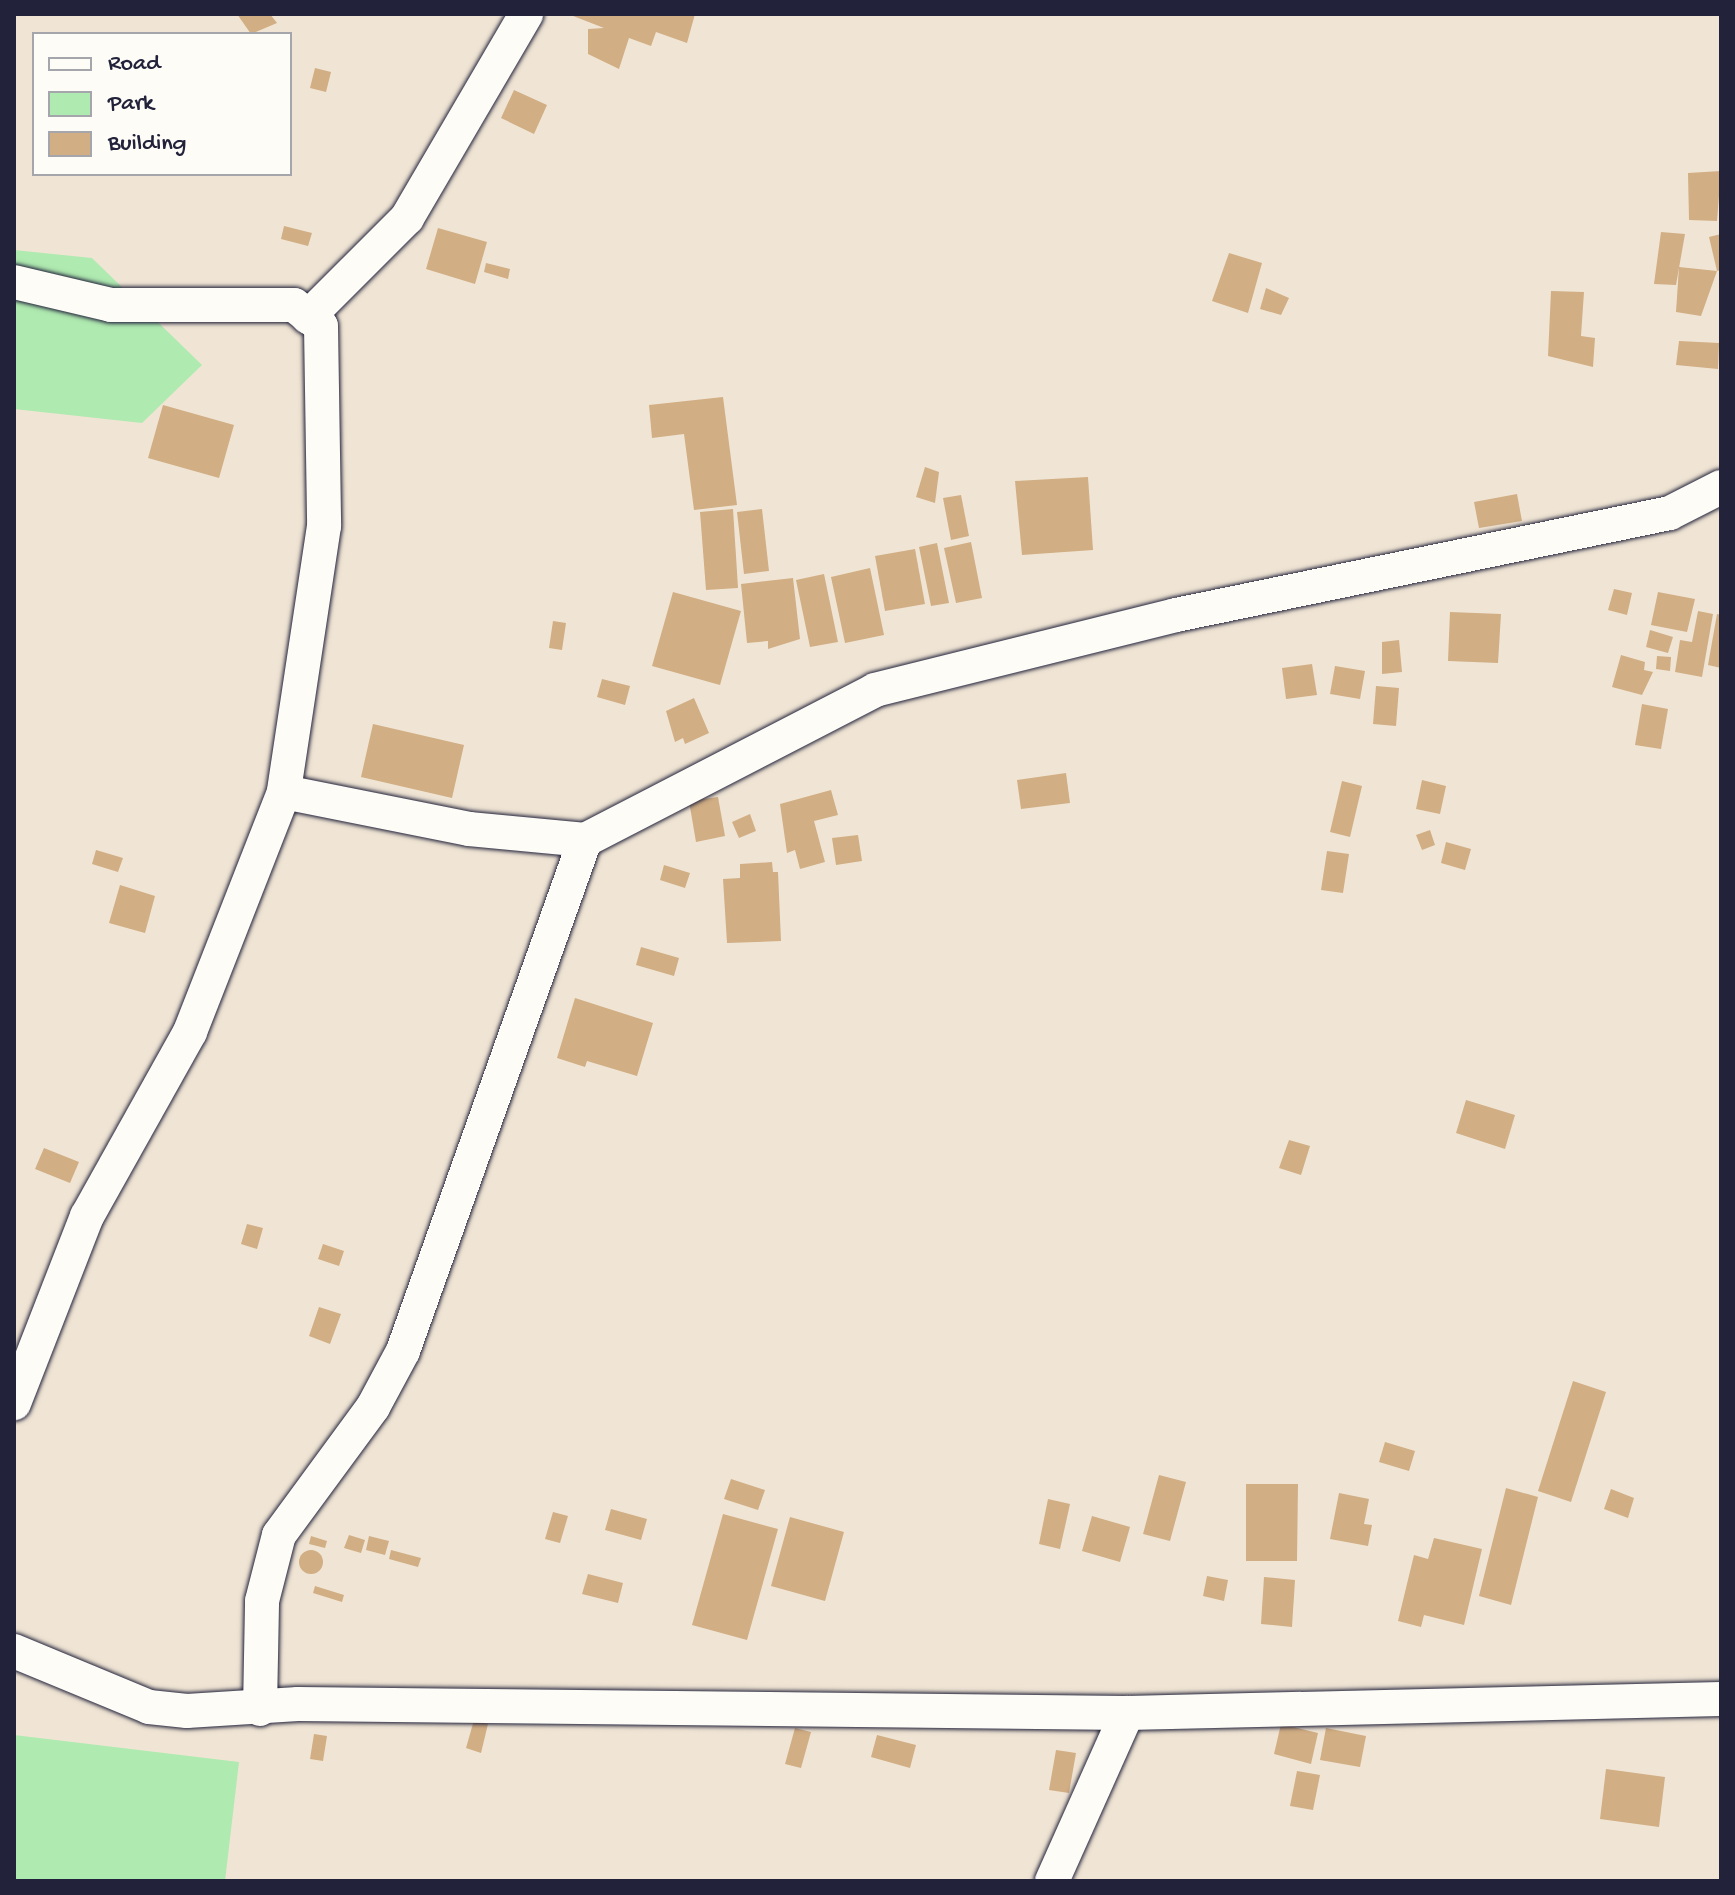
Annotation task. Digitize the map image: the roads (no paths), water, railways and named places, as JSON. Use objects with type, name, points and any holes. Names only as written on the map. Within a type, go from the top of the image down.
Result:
[{"type":"street","points":[[308,317],[407,218],[526,14]]},
{"type":"street","points":[[14,282],[111,305],[294,305],[321,326],[324,526],[284,792],[190,1032],[87,1216],[14,1403]]},
{"type":"street","points":[[284,792],[469,829],[585,840],[875,690],[1176,615],[1670,513],[1721,487]]},
{"type":"street","points":[[260,1709],[262,1601],[279,1535],[373,1407],[403,1351],[585,840]]},
{"type":"street","points":[[14,1651],[149,1707],[260,1709],[298,1704],[1127,1713],[1721,1699]]},
{"type":"street","points":[[1052,1881],[1127,1713]]}]
